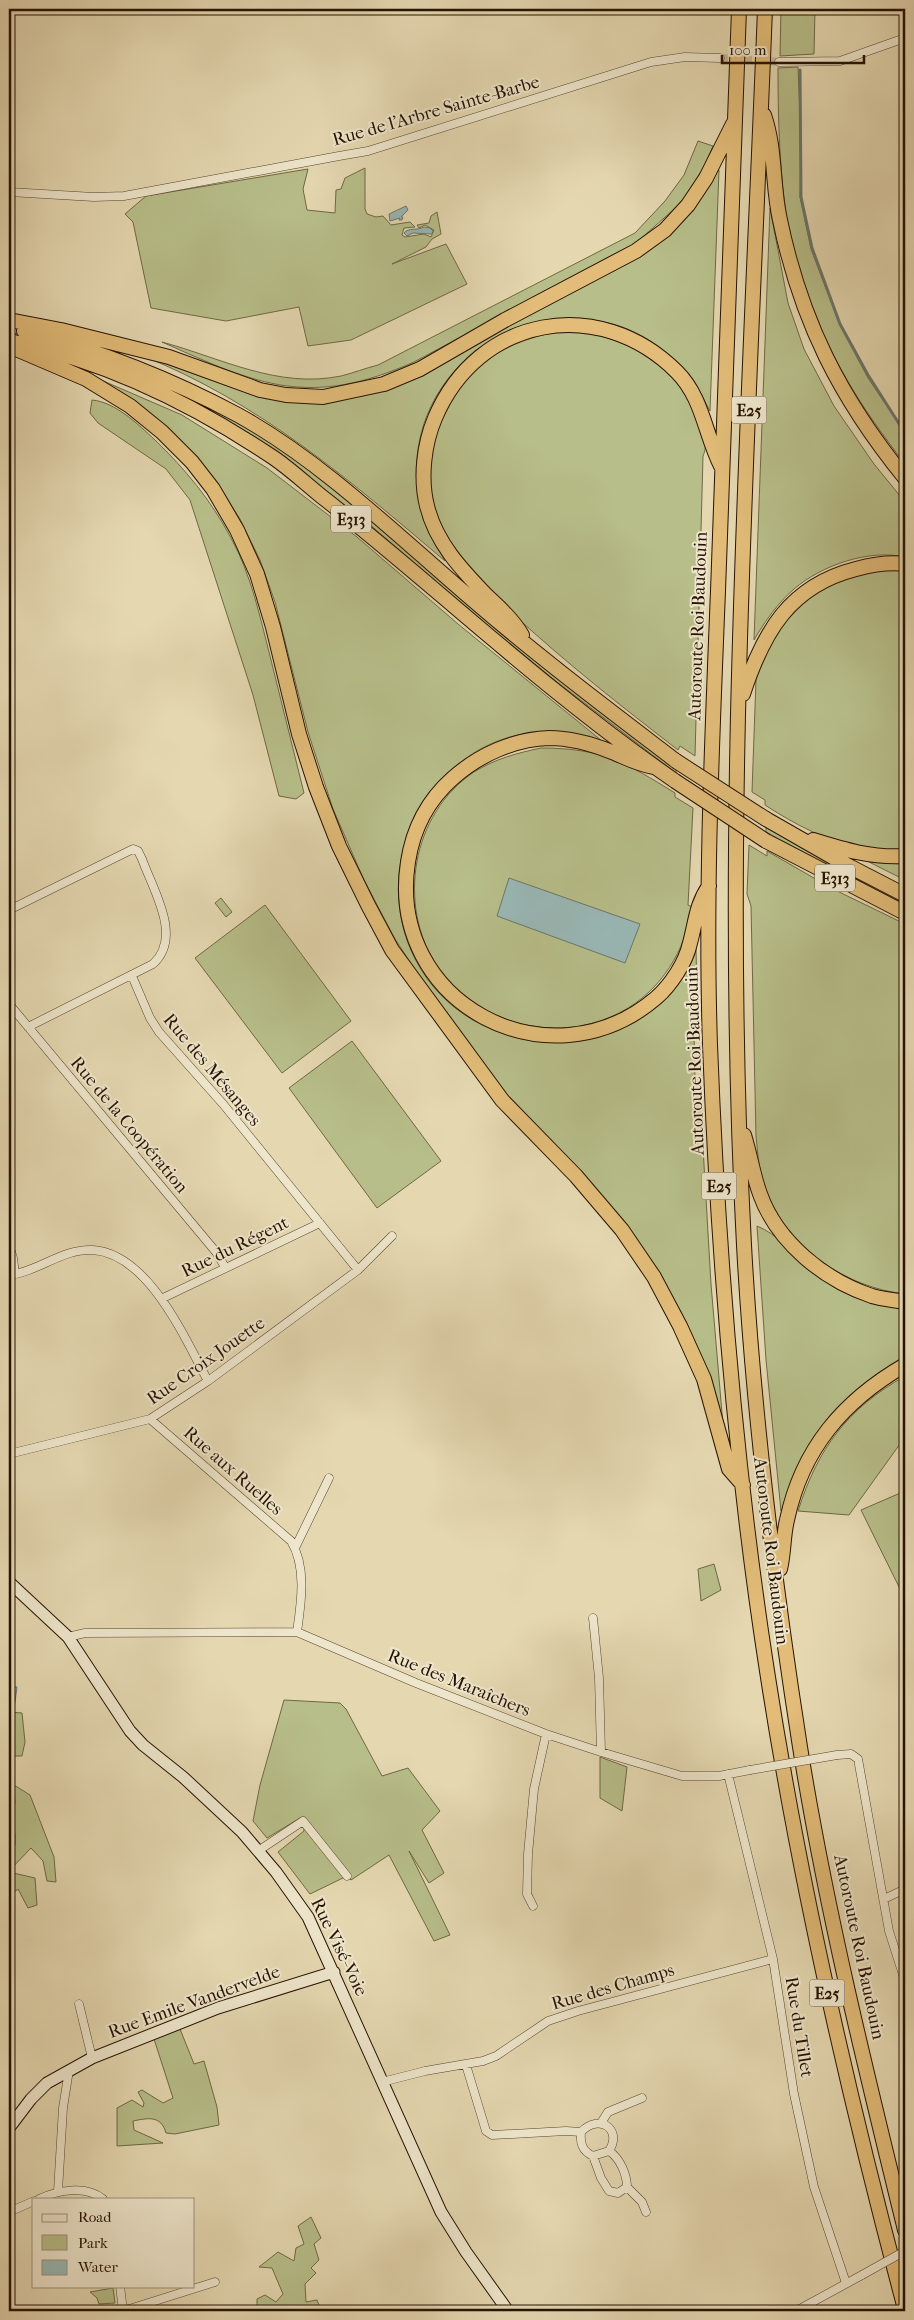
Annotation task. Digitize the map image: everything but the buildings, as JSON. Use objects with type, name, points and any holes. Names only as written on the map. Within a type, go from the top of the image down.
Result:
[{"type":"highway","name":"E25","points":[[722,469],[739,9]]},
{"type":"highway","name":"E25","points":[[765,9],[737,711],[734,891],[738,1118],[744,1251],[758,1426],[778,1580]]},
{"type":"highway","points":[[761,108],[771,137],[780,223],[802,306],[829,365],[857,415],[905,478]]},
{"type":"highway","points":[[9,320],[61,330],[170,357],[260,390],[286,395],[323,397],[384,384],[420,369],[505,320],[636,251],[665,230],[688,205],[706,178],[735,122]]},
{"type":"highway","points":[[529,647],[515,623],[475,584],[447,551],[436,531],[427,505],[424,471],[426,438],[453,384],[468,366],[490,348],[529,330],[556,325],[588,325],[615,331],[650,348],[678,373],[704,416],[711,447],[722,469]]},
{"type":"highway","name":"E313","points":[[9,328],[77,345],[136,365],[239,416],[331,480],[529,647],[676,761],[766,819],[843,863],[905,895]]},
{"type":"highway","name":"E313","points":[[9,341],[77,360],[135,380],[206,416],[276,459],[363,528],[588,716],[654,766],[766,841],[905,913]]},
{"type":"highway","points":[[9,346],[86,379],[130,406],[162,432],[192,462],[214,488],[237,530],[257,574],[273,627],[299,734],[316,787],[339,846],[368,905],[392,950],[502,1100],[576,1176],[622,1230],[654,1277],[680,1326],[704,1379],[730,1469],[744,1486]]},
{"type":"highway","name":"Autoroute Roi Baudouin","points":[[722,469],[709,886],[710,1044],[729,1350],[767,1673],[818,1950],[854,2112],[905,2308]]},
{"type":"highway","points":[[737,711],[754,662],[772,625],[799,595],[836,574],[870,565],[905,564]]},
{"type":"highway","points":[[654,766],[636,764],[613,752],[580,741],[549,738],[518,742],[491,752],[465,768],[441,789],[421,817],[410,851],[405,882],[407,912],[414,939],[429,970],[445,988],[475,1014],[514,1030],[538,1035],[564,1036],[593,1031],[635,1014],[658,996],[678,970],[690,946],[699,901],[709,886]]},
{"type":"highway","points":[[787,831],[864,855],[905,856]]},
{"type":"highway","points":[[738,1118],[760,1194],[774,1222],[790,1244],[819,1269],[839,1282],[872,1296],[905,1302]]},
{"type":"highway","points":[[778,1580],[784,1555],[786,1522],[797,1485],[812,1453],[829,1427],[851,1402],[883,1378],[905,1365]]},
{"type":"highway","name":"Autoroute Roi Baudouin","points":[[778,1580],[800,1749],[838,1946],[905,2230]]},
{"type":"street","points":[[779,62],[840,61],[905,38]]},
{"type":"street","name":"Rue de l'Arbre Sainte-Barbe","points":[[9,192],[94,197],[124,196],[358,153],[651,62],[685,57],[720,58]]},
{"type":"street","points":[[9,910],[133,849],[138,851],[142,859],[162,914],[167,936],[166,946],[157,960],[132,976],[28,1027]]},
{"type":"street","name":"Rue des Mésanges","points":[[132,976],[150,1018],[159,1032],[210,1089],[358,1270]]},
{"type":"street","name":"Rue de la Coopération","points":[[9,1004],[216,1252],[225,1267]]},
{"type":"street","name":"Rue du Régent","points":[[163,1298],[320,1223]]},
{"type":"street","name":"Rue Croix Jouette","points":[[9,1454],[150,1419],[208,1381],[358,1270],[392,1236]]},
{"type":"street","points":[[9,1245],[13,1258],[12,1274],[62,1256],[93,1250],[118,1258],[141,1275],[163,1298],[208,1381]]},
{"type":"street","name":"Rue aux Ruelles","points":[[150,1419],[292,1541],[296,1548]]},
{"type":"street","points":[[297,1632],[302,1598],[296,1548],[329,1478]]},
{"type":"street","name":"Rue Visé-Voie","points":[[9,1582],[68,1637],[130,1731],[143,1745],[183,1776],[220,1810],[276,1872],[308,1917],[441,2212],[466,2252],[508,2311]]},
{"type":"street","points":[[593,1618],[599,1678],[601,1752]]},
{"type":"street","name":"Rue des Maraîchers","points":[[68,1637],[85,1633],[297,1632],[546,1734],[682,1776],[728,1774],[851,1754],[858,1759],[884,1900]]},
{"type":"street","points":[[532,1906],[527,1894],[528,1854],[534,1789],[546,1734]]},
{"type":"street","name":"Rue du Tillet","points":[[728,1774],[774,1959],[794,2094],[814,2187],[846,2283]]},
{"type":"street","points":[[258,1851],[303,1821],[347,1876]]},
{"type":"street","points":[[905,1889],[884,1900],[889,1931],[905,1981]]},
{"type":"street","name":"Rue des Champs","points":[[382,2082],[496,2056],[548,2021],[564,2015],[774,1959]]},
{"type":"street","name":"Rue Emile Vandervelde","points":[[9,2128],[47,2083],[92,2058],[218,2008],[334,1972]]},
{"type":"street","points":[[79,2004],[92,2058]]},
{"type":"street","points":[[466,2064],[486,2131],[492,2135],[580,2132],[592,2123],[601,2123],[608,2126],[613,2134],[613,2145],[610,2151],[593,2156]]},
{"type":"street","points":[[58,2191],[63,2108],[69,2070]]},
{"type":"street","points":[[601,2123],[608,2112],[642,2098]]},
{"type":"street","points":[[580,2132],[583,2149],[593,2156],[601,2178],[609,2191],[618,2193],[627,2187]]},
{"type":"street","points":[[610,2151],[616,2155],[627,2178],[627,2187],[642,2202],[646,2212]]},
{"type":"street","points":[[41,2198],[58,2191],[94,2193],[102,2198]]},
{"type":"street","points":[[9,2212],[32,2202]]},
{"type":"street","points":[[796,2311],[905,2251]]},
{"type":"street","points":[[195,2286],[215,2282]]},
{"type":"street","points":[[120,2288],[123,2311],[172,2290]]},
{"type":"green space","points":[[781,9],[815,9],[814,54],[780,56]]},
{"type":"green space","points":[[798,67],[801,140],[800,197],[811,249],[840,325],[868,378],[905,433],[905,464],[860,402],[836,360],[815,315],[793,254],[785,208],[781,161],[778,68]]},
{"type":"green space","points":[[698,141],[713,146],[704,167],[682,202],[636,243],[414,362],[377,376],[345,384],[314,387],[286,386],[257,380],[228,370],[162,342],[250,370],[295,378],[318,379],[341,376],[378,365],[635,233],[665,201],[684,175]]},
{"type":"green space","points":[[365,168],[365,209],[367,214],[376,217],[383,216],[391,225],[410,222],[415,227],[404,228],[402,235],[405,237],[424,234],[431,237],[434,230],[425,225],[419,228],[417,225],[429,223],[431,216],[437,212],[441,234],[432,239],[426,247],[392,264],[446,244],[467,284],[351,340],[308,346],[299,307],[226,321],[151,308],[133,222],[125,214],[146,196],[308,169],[303,189],[307,210],[335,213],[336,190],[341,189],[345,178]]},
{"type":"green space","points":[[719,170],[710,411],[688,376],[660,347],[636,333],[611,323],[584,319],[566,319],[530,324],[498,337],[470,356],[447,380],[430,408],[420,440],[416,474],[421,510],[428,530],[445,561],[375,502],[303,446],[265,420],[226,396],[143,356],[251,392],[357,396],[635,257]]},
{"type":"green space","points":[[770,208],[788,303],[804,349],[834,406],[874,464],[905,502],[905,557],[876,555],[861,557],[832,566],[805,580],[783,600],[767,619],[754,640]]},
{"type":"green space","points":[[559,331],[582,332],[604,336],[642,351],[673,378],[686,395],[703,431],[705,451],[703,456],[695,756],[680,746],[678,750],[635,717],[512,613],[468,569],[449,543],[436,516],[431,490],[430,466],[434,441],[450,398],[461,383],[488,358],[522,341]]},
{"type":"green space","points":[[9,332],[39,339],[126,367],[182,391],[260,434],[327,483],[676,767],[676,773],[523,656],[368,523],[279,455],[47,345],[9,337]]},
{"type":"green space","points":[[101,380],[182,415],[267,468],[357,537],[458,624],[602,741],[564,733],[544,732],[526,734],[507,738],[489,745],[472,754],[456,766],[425,801],[406,840],[399,881],[402,922],[416,960],[440,994],[474,1021],[518,1038],[542,1042],[566,1042],[591,1038],[618,1028],[679,978],[696,949],[697,993],[693,994],[695,1078],[699,1079],[711,1284],[723,1425],[640,1250],[507,1099],[448,1020],[395,939],[364,880],[333,809],[308,732],[275,602],[260,560],[240,519],[221,489],[196,456],[168,428],[135,401]]},
{"type":"green space","points":[[92,400],[118,409],[141,427],[166,451],[206,498],[231,538],[244,566],[254,596],[296,759],[304,793],[296,799],[279,796],[253,695],[190,500],[166,469],[98,423],[90,413]]},
{"type":"green space","points":[[879,569],[905,570],[905,851],[870,850],[846,845],[810,831],[765,805],[765,800],[752,792],[756,680],[764,656],[776,634],[792,614],[811,597],[832,584],[855,574]]},
{"type":"green space","points":[[541,748],[580,751],[612,759],[657,782],[675,793],[675,797],[693,808],[688,905],[692,907],[684,939],[677,954],[659,981],[635,1003],[621,1012],[597,1022],[573,1027],[548,1028],[522,1024],[497,1016],[474,1004],[445,978],[437,967],[425,943],[417,916],[415,889],[417,862],[424,836],[436,811],[453,790],[474,772],[506,757]]},
{"type":"green space","points":[[766,825],[905,900],[905,906],[766,832]]},
{"type":"green space","points":[[749,845],[767,856],[767,851],[833,889],[905,924],[905,1294],[861,1283],[841,1274],[822,1262],[789,1231],[776,1212],[766,1192],[760,1171],[756,1136],[751,906],[747,894]]},
{"type":"green space","points":[[869,862],[905,864],[905,880]]},
{"type":"green space","points":[[221,898],[232,912],[226,917],[215,903]]},
{"type":"green space","points":[[265,905],[351,1021],[282,1073],[195,958]]},
{"type":"green space","points":[[352,1041],[441,1161],[377,1208],[289,1088]]},
{"type":"green space","points":[[757,1226],[772,1234],[807,1267],[829,1283],[865,1299],[905,1308],[905,1361],[849,1400],[781,1511],[766,1360]]},
{"type":"green space","points":[[905,1376],[905,1437],[849,1515],[798,1511],[815,1468],[837,1432],[867,1402]]},
{"type":"green space","points":[[905,1491],[905,1599],[861,1510]]},
{"type":"green space","points":[[714,1564],[721,1590],[701,1601],[698,1569]]},
{"type":"green space","points":[[284,1700],[340,1703],[346,1709],[382,1776],[408,1768],[440,1811],[422,1830],[444,1873],[429,1883],[409,1851],[450,1935],[434,1941],[389,1855],[351,1880],[347,1876],[310,1894],[278,1852],[304,1831],[303,1821],[300,1818],[267,1838],[253,1821],[260,1785]]},
{"type":"green space","points":[[9,1712],[22,1713],[25,1742],[22,1756],[9,1756]]},
{"type":"green space","points":[[600,1757],[627,1767],[622,1811],[600,1798]]},
{"type":"green space","points":[[14,1785],[30,1795],[54,1857],[56,1882],[47,1881],[43,1861],[31,1848],[9,1871],[9,1846],[15,1845],[15,1833],[9,1831],[9,1809],[15,1804]]},
{"type":"green space","points":[[9,1872],[35,1878],[37,1905],[28,1908],[18,1889],[11,1895],[9,1903]]},
{"type":"green space","points":[[180,2029],[194,2064],[204,2061],[217,2107],[219,2125],[175,2134],[166,2133],[161,2123],[153,2119],[133,2121],[134,2130],[163,2143],[117,2146],[117,2108],[132,2100],[143,2107],[144,2103],[138,2092],[142,2090],[163,2103],[173,2098],[154,2039]]},
{"type":"green space","points":[[311,2217],[321,2238],[314,2244],[319,2260],[311,2268],[316,2273],[305,2284],[306,2302],[317,2300],[319,2305],[310,2311],[252,2311],[257,2308],[257,2299],[265,2295],[276,2302],[283,2294],[272,2268],[259,2267],[278,2252],[294,2261],[296,2248],[304,2244],[298,2226]]},
{"type":"green space","points":[[113,2288],[115,2303],[99,2304],[97,2298],[90,2292]]},
{"type":"water","points":[[406,206],[408,210],[401,217],[403,217],[402,220],[399,220],[400,218],[390,221],[389,214]]},
{"type":"water","points":[[424,227],[430,228],[433,231],[432,234],[413,233],[407,236],[404,233],[408,230]]},
{"type":"water","points":[[509,878],[640,924],[625,963],[497,916]]},
{"type":"water","points":[[9,1686],[17,1687],[14,1709],[9,1708]]},
{"type":"waterway","points":[[800,70],[801,197],[812,248],[840,324],[868,375],[905,433]]},
{"type":"tunnel","points":[[720,58],[779,62]]}]
